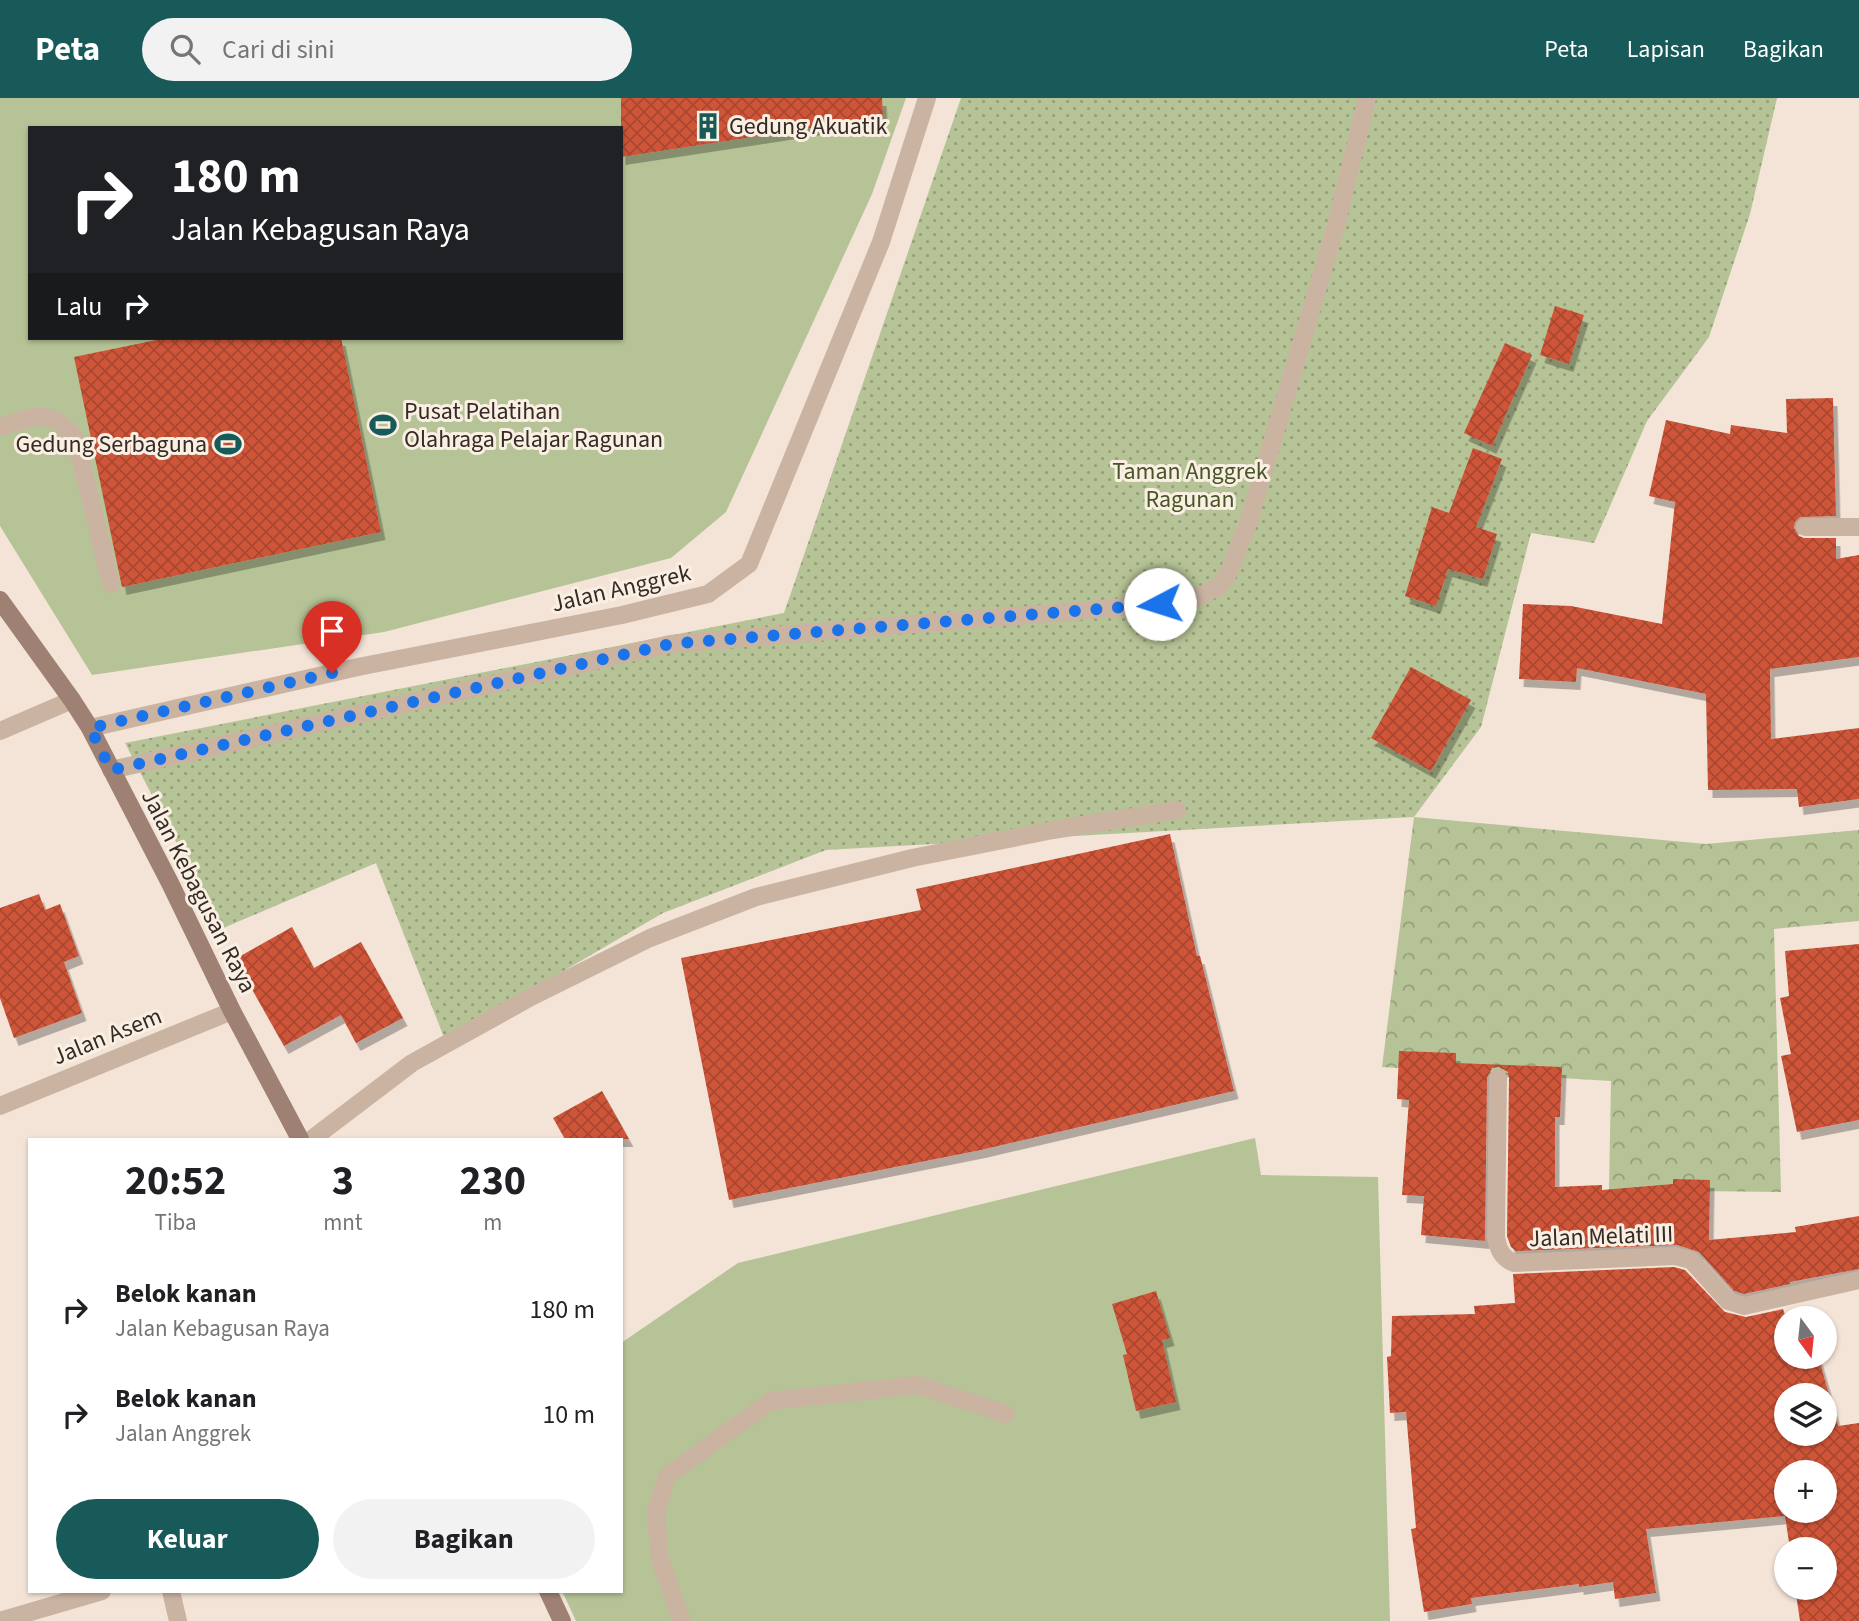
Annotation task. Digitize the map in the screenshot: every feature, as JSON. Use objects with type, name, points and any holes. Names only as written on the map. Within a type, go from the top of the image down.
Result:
[{"type":"main road","name":"Jalan Kebagusan Raya","points":[[0,600],[90,728],[232,1011],[299,1138]]},
{"type":"main road","points":[[549,1593],[562,1621]]},
{"type":"street","name":"Jalan Anggrek","points":[[90,728],[358,667],[622,615],[708,594],[749,564],[881,242],[926,98]]},
{"type":"street","points":[[111,770],[670,644],[1188,601],[1218,587],[1227,576],[1248,524],[1335,229],[1367,98]]},
{"type":"street","points":[[0,427],[44,416],[59,420],[76,440],[111,584]]},
{"type":"street","points":[[1805,527],[1859,527]]},
{"type":"street","points":[[0,731],[72,700]]},
{"type":"street","points":[[313,1138],[412,1063],[531,997],[650,938],[757,897],[912,858],[1053,830],[1177,810]]},
{"type":"street","name":"Jalan Asem","points":[[0,1106],[232,1011]]},
{"type":"street","name":"Jalan Melati III","points":[[1498,1079],[1496,1237],[1499,1251],[1507,1260],[1514,1263],[1675,1256],[1691,1260],[1728,1301],[1744,1306],[1859,1280]]},
{"type":"street","points":[[682,1621],[660,1560],[656,1513],[667,1476],[771,1401],[918,1385],[1006,1413]]},
{"type":"street","points":[[0,1621],[95,1593]]},
{"type":"street","points":[[172,1593],[178,1621]]},
{"type":"green space","name":"Pusat Pelatihan Olahraga Pelajar Ragunan","points":[[0,98],[906,98],[872,194],[726,512],[671,558],[384,632],[92,675],[0,526]]},
{"type":"green space","name":"Taman Anggrek Ragunan","points":[[961,98],[1777,98],[1750,214],[1709,337],[1647,421],[1594,543],[1531,533],[1481,727],[1414,817],[826,850],[663,913],[445,1040],[376,863],[221,929],[125,743],[784,613]]},
{"type":"green space","points":[[1414,817],[1706,844],[1859,830],[1859,921],[1774,929],[1781,1192],[1609,1190],[1611,1081],[1382,1067]]},
{"type":"green space","points":[[1255,1138],[1261,1175],[1378,1177],[1390,1621],[576,1621],[563,1593],[623,1593],[623,1342],[738,1263]]},
{"type":"building","name":"Gedung Akuatik","points":[[621,98],[882,98],[883,117],[623,157]]},
{"type":"building","points":[[1555,306],[1584,315],[1569,364],[1540,355]]},
{"type":"building","name":"Gedung Serbaguna","points":[[156,340],[341,340],[381,532],[122,587],[74,357]]},
{"type":"building","points":[[1505,343],[1532,355],[1492,446],[1464,433]]},
{"type":"building","points":[[1833,398],[1836,516],[1800,517],[1794,528],[1799,536],[1804,538],[1836,538],[1836,559],[1859,555],[1859,657],[1770,669],[1771,739],[1859,728],[1859,799],[1799,807],[1797,789],[1708,790],[1706,694],[1577,668],[1576,682],[1519,679],[1523,604],[1571,606],[1662,624],[1675,502],[1649,496],[1666,420],[1730,434],[1731,425],[1787,433],[1786,399]]},
{"type":"building","points":[[1473,448],[1502,459],[1476,527],[1497,534],[1483,579],[1448,569],[1436,606],[1405,596],[1432,507],[1449,513]]},
{"type":"building","points":[[1411,667],[1471,700],[1431,771],[1371,738]]},
{"type":"building","points":[[1170,834],[1197,956],[1200,956],[1234,1091],[981,1150],[729,1200],[681,958],[921,910],[916,889]]},
{"type":"building","points":[[39,894],[45,910],[60,904],[79,956],[64,962],[82,1013],[14,1038],[0,998],[0,908]]},
{"type":"building","points":[[292,927],[314,968],[361,942],[403,1018],[356,1043],[341,1015],[284,1046],[235,959]]},
{"type":"building","points":[[1859,944],[1859,1120],[1797,1132],[1781,1056],[1791,1054],[1780,998],[1789,996],[1785,951]]},
{"type":"building","points":[[1399,1051],[1456,1053],[1456,1063],[1562,1067],[1560,1117],[1555,1117],[1555,1187],[1602,1185],[1602,1190],[1673,1184],[1673,1179],[1710,1180],[1709,1240],[1796,1232],[1795,1227],[1859,1216],[1859,1269],[1744,1294],[1734,1291],[1699,1252],[1677,1245],[1516,1251],[1511,1247],[1507,1236],[1509,1078],[1508,1072],[1499,1067],[1492,1068],[1487,1078],[1485,1241],[1421,1235],[1424,1196],[1402,1195],[1409,1100],[1397,1099]]},
{"type":"building","points":[[602,1091],[629,1139],[564,1138],[553,1118]]},
{"type":"building","points":[[1674,1267],[1685,1270],[1725,1312],[1746,1317],[1774,1311],[1774,1369],[1822,1369],[1826,1383],[1774,1383],[1774,1446],[1837,1446],[1837,1422],[1838,1426],[1859,1423],[1859,1621],[1800,1621],[1797,1600],[1837,1600],[1837,1537],[1788,1537],[1786,1523],[1837,1523],[1837,1460],[1774,1460],[1774,1517],[1646,1529],[1656,1593],[1615,1599],[1613,1582],[1579,1587],[1579,1584],[1471,1598],[1472,1604],[1424,1612],[1411,1529],[1416,1528],[1406,1412],[1390,1413],[1387,1357],[1391,1356],[1392,1316],[1475,1314],[1474,1306],[1515,1303],[1513,1274]]},
{"type":"building","points":[[1156,1291],[1170,1338],[1162,1340],[1176,1402],[1136,1411],[1123,1355],[1127,1354],[1112,1304]]},
{"type":"place","name":"Gedung Akuatik","points":[[708,126]]},
{"type":"place","name":"Pusat Pelatihan Olahraga Pelajar Ragunan","points":[[383,425]]},
{"type":"place","name":"Gedung Serbaguna","points":[[228,444]]},
{"type":"route","points":[[332,673],[90,728],[111,770],[670,644],[1160,604]]}]
